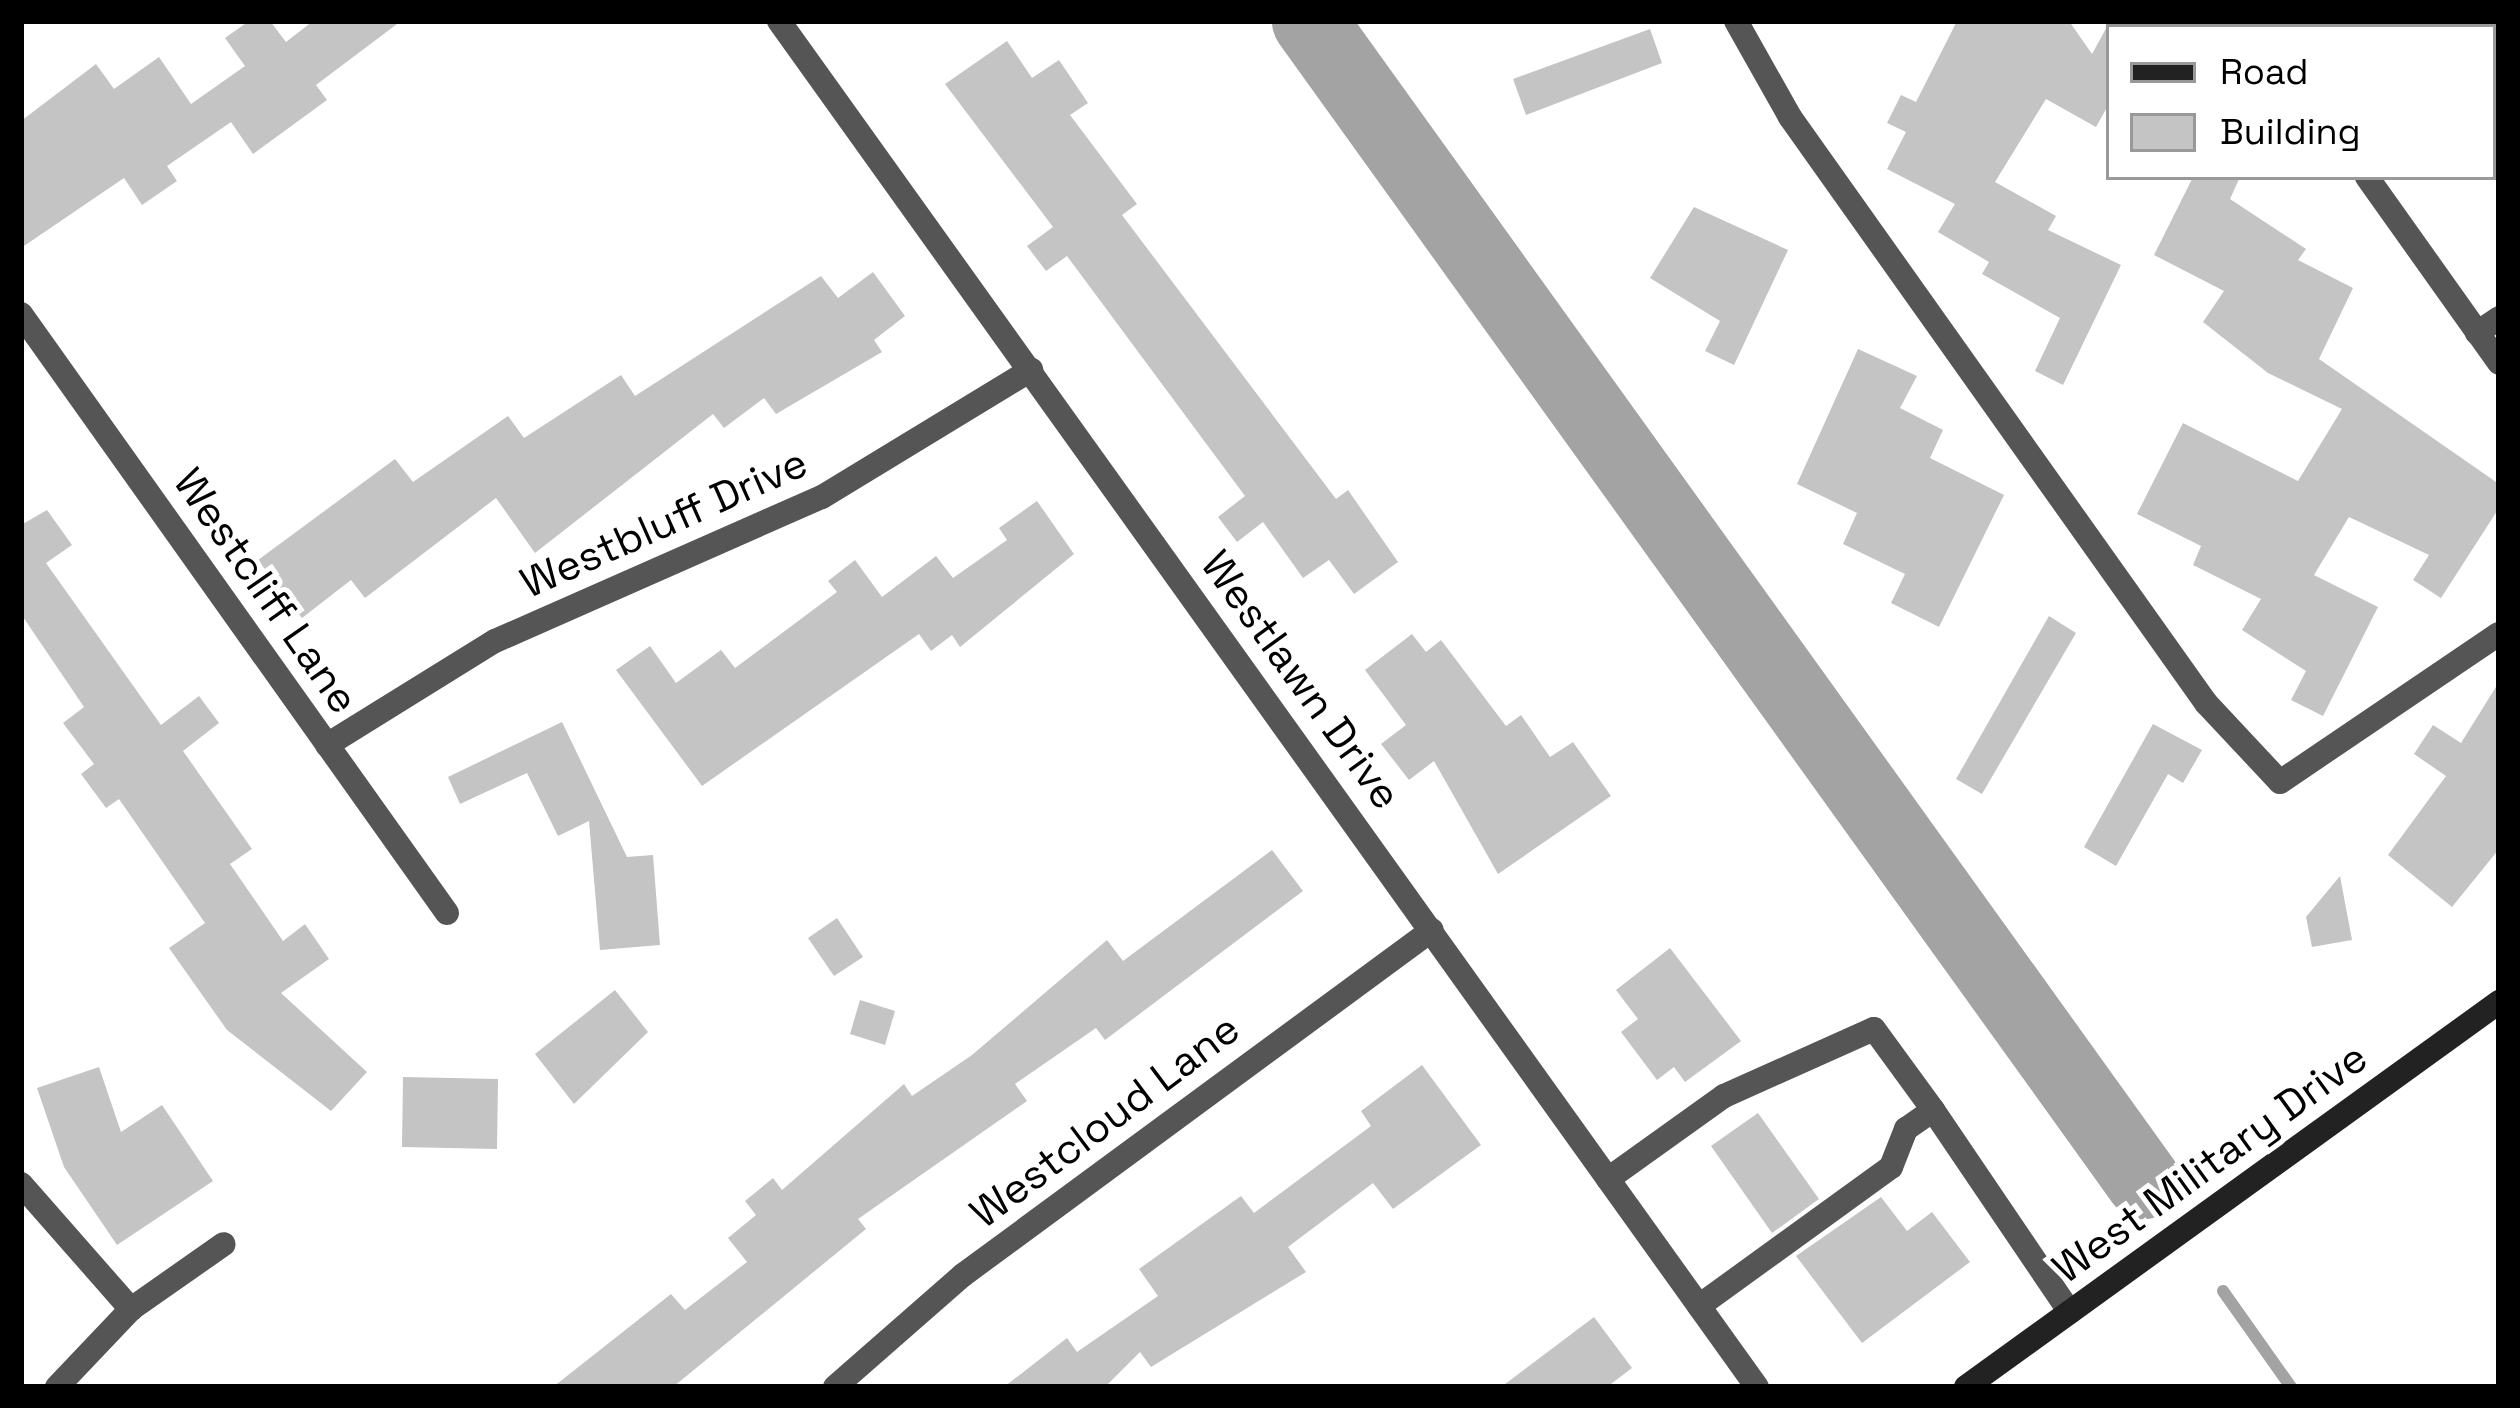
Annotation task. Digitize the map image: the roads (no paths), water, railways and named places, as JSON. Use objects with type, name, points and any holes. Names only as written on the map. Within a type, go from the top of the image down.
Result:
[{"type":"main road","name":"West Military Drive","points":[[1966,1387],[2499,1002]]},
{"type":"street","name":"Westlawn Drive","points":[[778,21],[1757,1387]]},
{"type":"street","points":[[1736,21],[1790,117],[2192,684],[2280,782],[2499,634]]},
{"type":"street","points":[[2369,180],[2499,363]]},
{"type":"street","name":"Westcliff Lane","points":[[21,314],[447,913]]},
{"type":"street","points":[[2477,333],[2499,317]]},
{"type":"street","name":"Westbluff Drive","points":[[327,745],[495,641],[822,496],[1030,370]]},
{"type":"street","name":"Westcloud Lane","points":[[835,1387],[980,1262],[1432,930]]},
{"type":"street","points":[[1608,1179],[1724,1096],[1874,1029],[2070,1312]]},
{"type":"street","points":[[1699,1306],[1891,1167],[1906,1130],[1933,1110]]},
{"type":"street","points":[[21,1184],[131,1309]]},
{"type":"street","points":[[57,1387],[131,1309],[224,1244]]},
{"type":"waterway","points":[[1309,21],[2143,1181]]},
{"type":"waterway","points":[[2223,1291],[2291,1387]]}]
